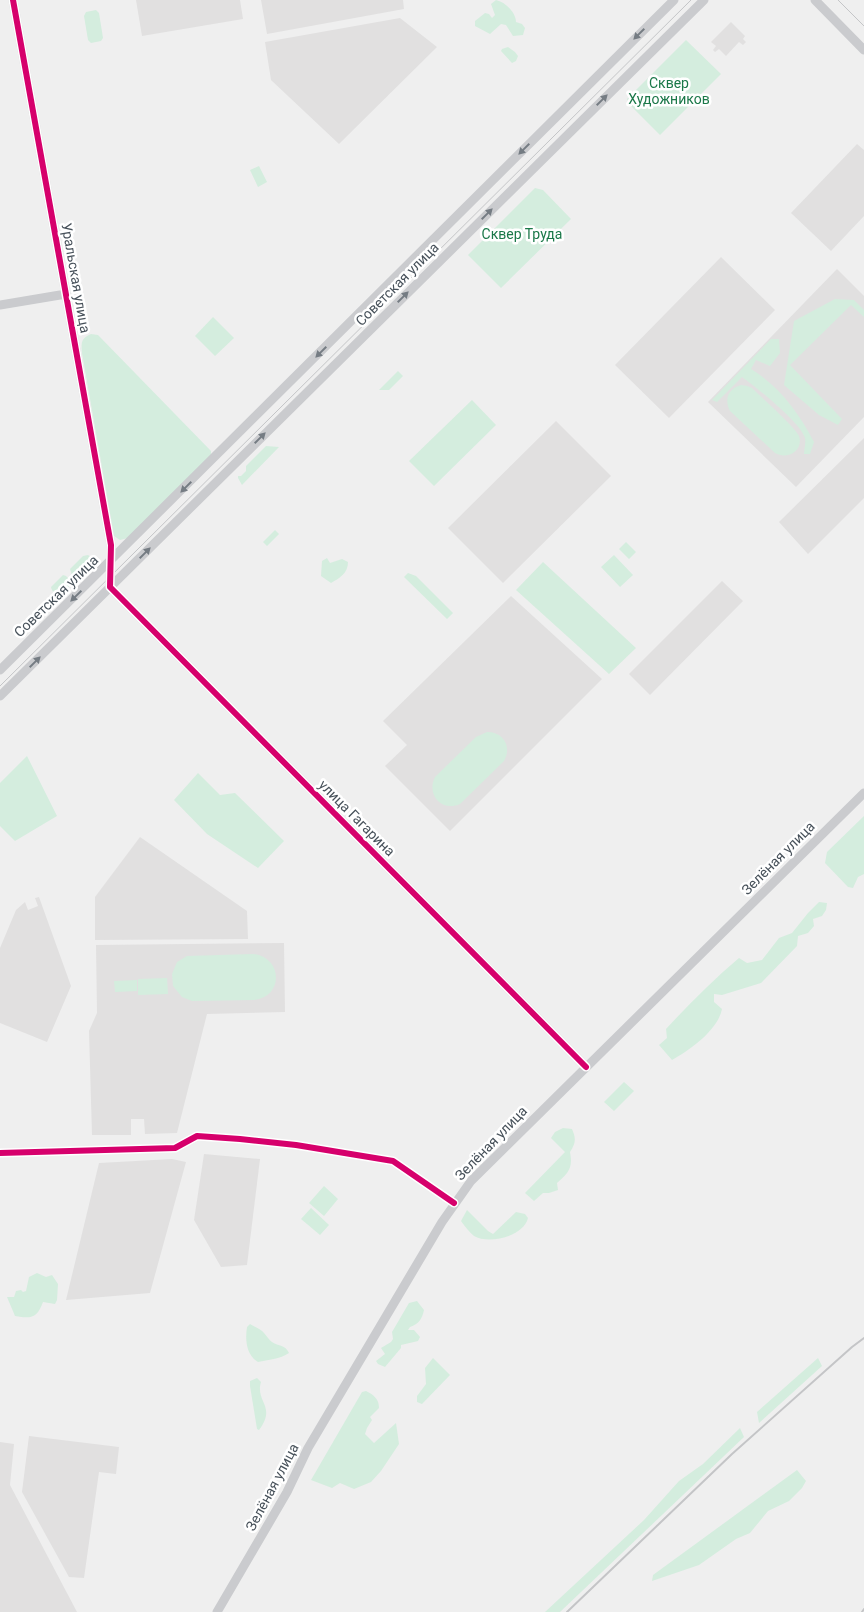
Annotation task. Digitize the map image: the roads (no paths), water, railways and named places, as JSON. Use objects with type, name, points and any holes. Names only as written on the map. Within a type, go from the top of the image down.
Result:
[{"type":"main road","name":"Уральская улица","points":[[13,0],[111,545],[111,562]]},
{"type":"main road","name":"Советская улица","points":[[0,670],[111,562],[674,0]]},
{"type":"main road","name":"Советская улица","points":[[0,696],[704,0]]},
{"type":"main road","points":[[815,0],[864,50]]},
{"type":"main road","points":[[0,305],[66,294]]},
{"type":"main road","name":"Советская улица","points":[[110,587],[111,562]]},
{"type":"main road","name":"улица Гагарина","points":[[110,587],[586,1067]]},
{"type":"main road","name":"Зелёная улица","points":[[217,1612],[287,1492],[308,1448],[454,1203],[471,1181],[864,793]]},
{"type":"street","points":[[0,1153],[175,1148],[197,1136],[296,1145],[393,1161],[454,1203]]},
{"type":"tram line","points":[[0,686],[691,0]]},
{"type":"tram line","points":[[838,0],[864,26]]},
{"type":"railway","points":[[567,1612],[732,1454],[864,1338]]},
{"type":"park label","name":"Сквер Художников","points":[[669,92]]},
{"type":"park label","name":"Сквер Труда","points":[[522,234]]}]
